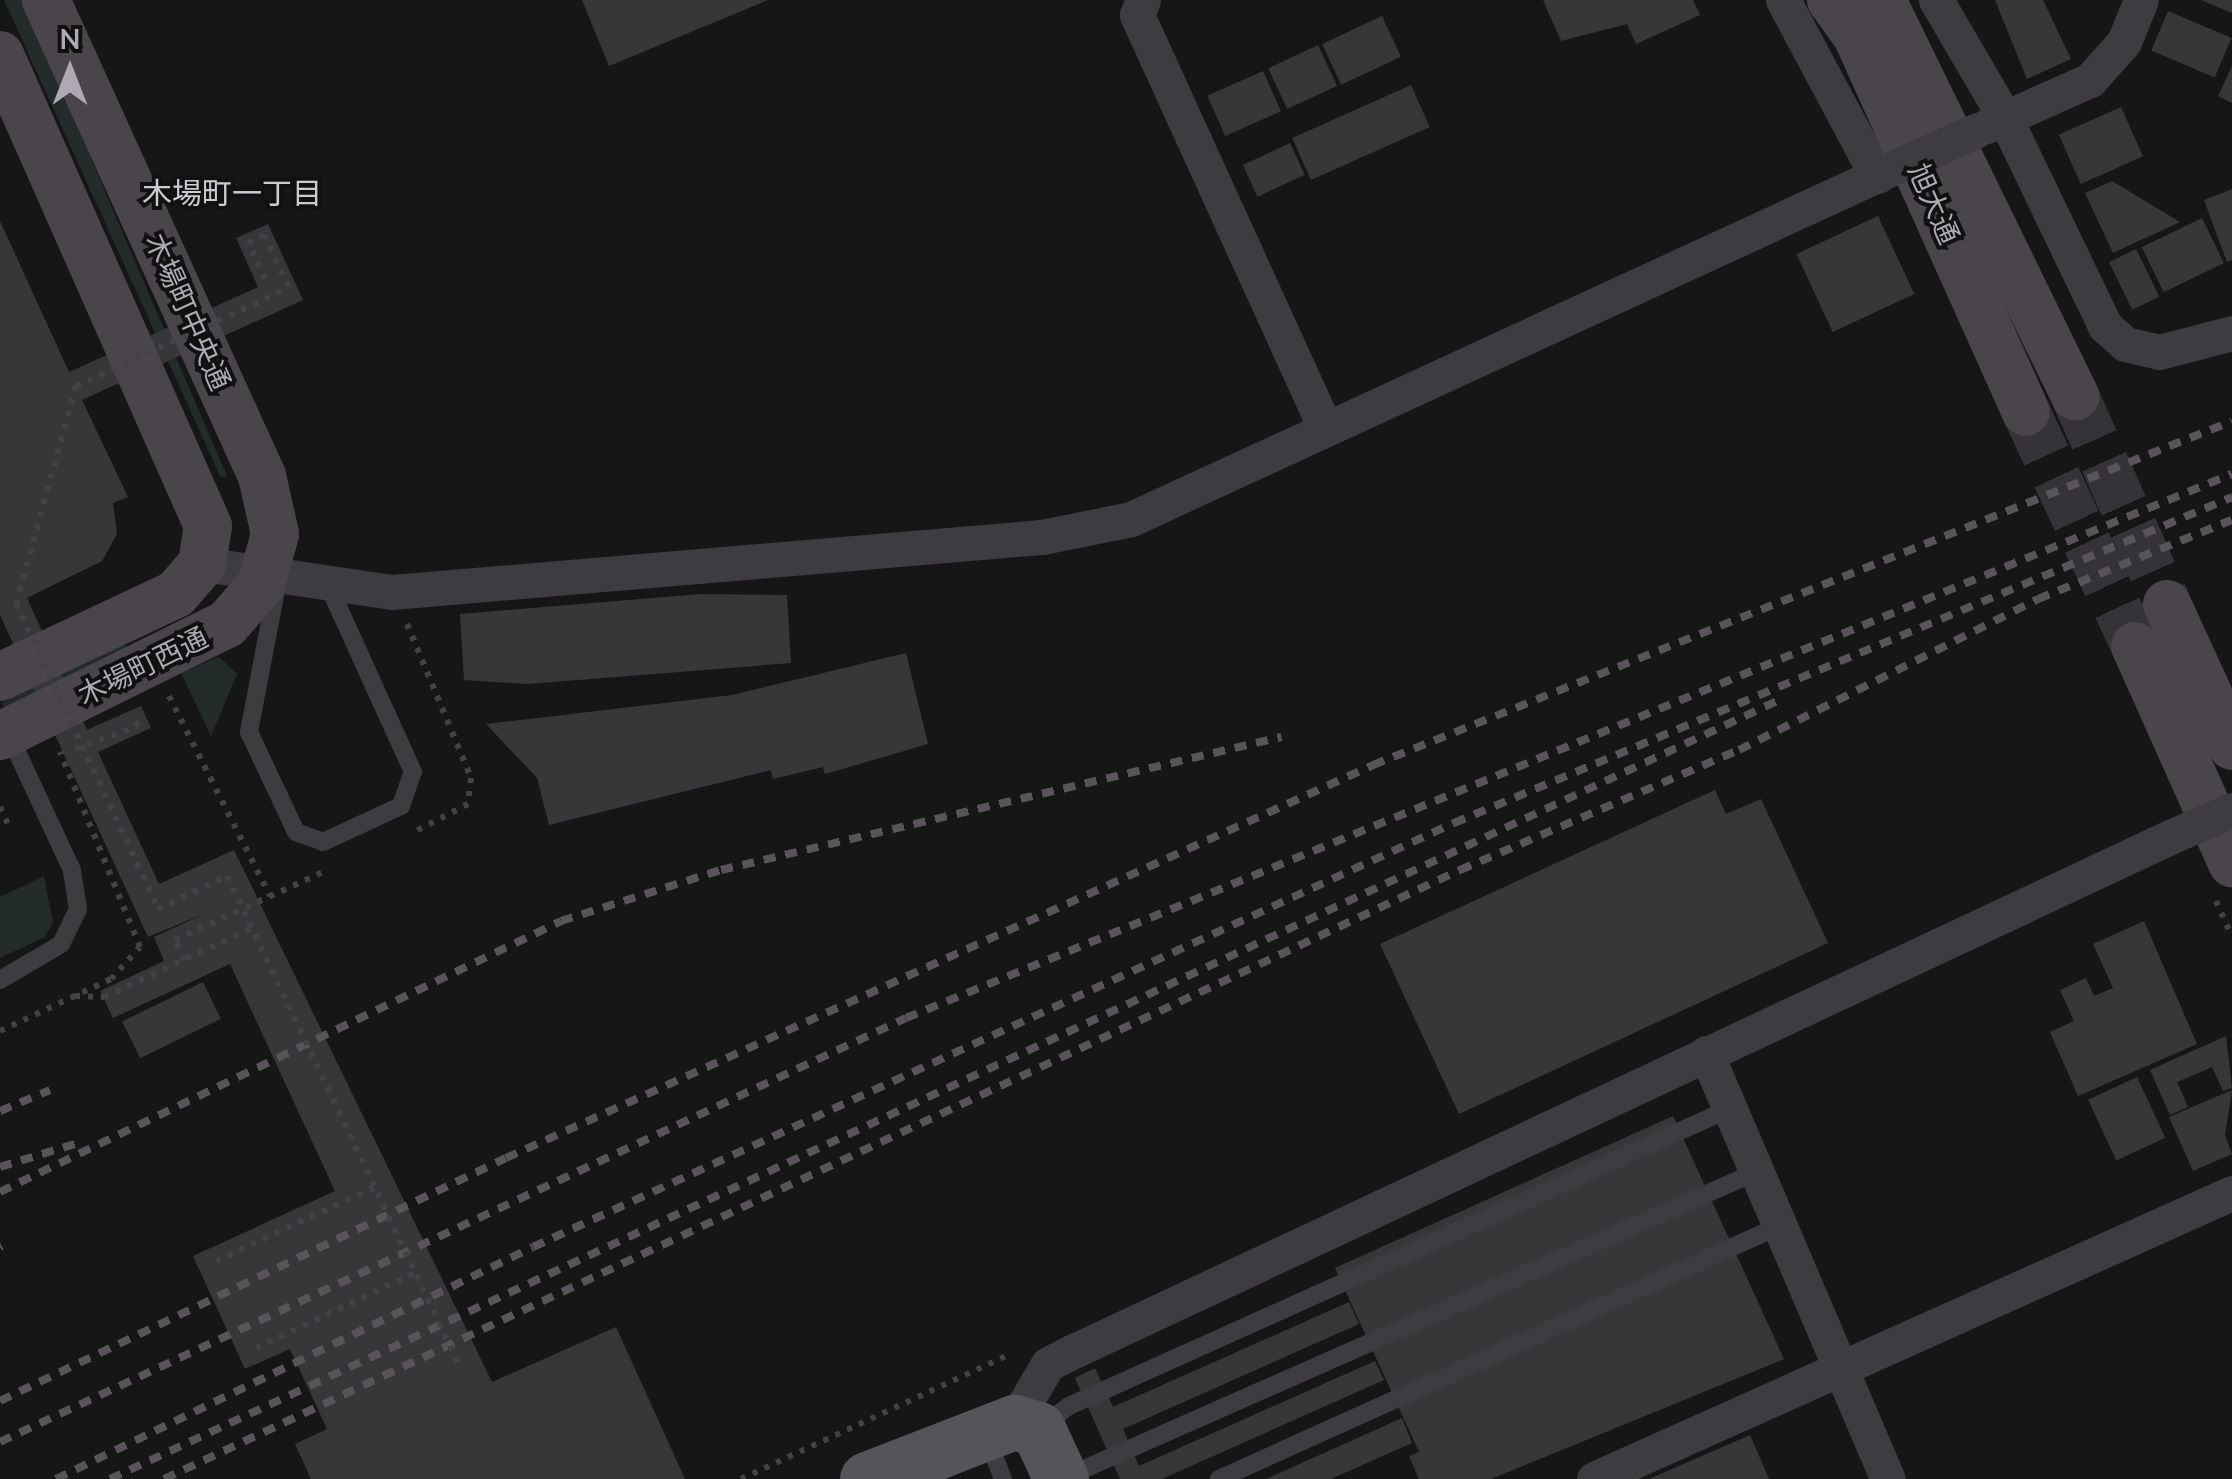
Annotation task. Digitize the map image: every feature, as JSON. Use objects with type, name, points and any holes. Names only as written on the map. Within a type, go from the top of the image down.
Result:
[{"type":"main road","points":[[866,1479],[1012,1426],[1061,1479]]},
{"type":"street","name":"木場町中央通","points":[[46,0],[262,476],[275,534],[272,576]]},
{"type":"street","points":[[1143,0],[1136,14],[1325,428]]},
{"type":"street","points":[[1783,0],[1887,171]]},
{"type":"street","name":"旭大通","points":[[1831,0],[1857,36],[2026,412]]},
{"type":"street","name":"旭大通","points":[[1882,0],[2076,396]]},
{"type":"street","points":[[1936,0],[1991,124],[2105,326],[2125,344],[2158,352],[2232,332]]},
{"type":"street","points":[[0,55],[201,504],[202,564],[328,586],[392,592],[1042,537],[1132,519],[2090,80],[2124,42],[2140,0]]},
{"type":"street","name":"木場町西通","points":[[0,676],[176,594],[202,564]]},
{"type":"street","name":"木場町西通","points":[[4,734],[228,624],[272,576]]},
{"type":"street","points":[[2167,604],[2232,746]]},
{"type":"street","points":[[2134,646],[2232,863]]},
{"type":"street","points":[[1012,1426],[1048,1364],[1706,1052],[2232,810]]},
{"type":"street","points":[[1706,1052],[1888,1479]]},
{"type":"street","points":[[1594,1479],[2232,1193]]},
{"type":"lane","points":[[272,576],[249,732],[296,832],[323,842],[401,806],[414,772],[328,586]]},
{"type":"lane","points":[[0,980],[61,944],[78,909],[72,870],[4,734]]},
{"type":"lane","points":[[1003,1479],[1012,1426],[1069,1406],[1729,1108]]},
{"type":"lane","points":[[1061,1479],[1756,1172]]},
{"type":"lane","points":[[1219,1479],[1780,1226]]},
{"type":"path","points":[[265,279],[248,243],[264,235],[290,288],[76,386],[16,604],[158,909],[228,876],[461,1370]]},
{"type":"path","points":[[149,699],[166,691],[270,896]]},
{"type":"path","points":[[115,715],[132,707]]},
{"type":"path","points":[[0,1031],[111,979],[140,947],[59,751],[81,731]]},
{"type":"path","points":[[0,807],[8,824]]},
{"type":"path","points":[[184,960],[175,940],[232,913]]},
{"type":"path","points":[[73,996],[104,997],[252,928]]},
{"type":"path","points":[[216,1260],[374,1187]]},
{"type":"path","points":[[256,1348],[416,1273]]},
{"type":"path","points":[[741,1479],[1029,1346]]},
{"type":"shaded area","points":[[4,0],[23,0],[227,476],[221,478]]},
{"type":"shaded area","points":[[123,641],[127,649],[6,711],[2,703]]},
{"type":"shaded area","points":[[219,657],[237,674],[211,736],[181,673]]},
{"type":"shaded area","points":[[44,876],[53,922],[45,937],[0,958],[0,897]]},
{"type":"building","points":[[582,0],[768,0],[609,66]]},
{"type":"building","points":[[1543,0],[1693,0],[1700,15],[1636,44],[1627,24],[1561,41]]},
{"type":"building","points":[[1995,0],[2043,0],[2071,59],[2027,79]]},
{"type":"building","points":[[2201,0],[2232,0],[2232,13]]},
{"type":"building","points":[[2168,11],[2232,38],[2215,78],[2151,51]]},
{"type":"building","points":[[1382,16],[1401,57],[1341,85],[1322,44]]},
{"type":"building","points":[[1318,45],[1337,86],[1287,109],[1268,68]]},
{"type":"building","points":[[2232,66],[2232,103],[2218,96]]},
{"type":"building","points":[[1263,71],[1281,111],[1225,136],[1207,96]]},
{"type":"building","points":[[1411,85],[1430,127],[1311,180],[1292,138]]},
{"type":"building","points":[[2121,107],[2143,156],[2081,184],[2059,135]]},
{"type":"building","points":[[1290,143],[1305,175],[1258,197],[1243,165]]},
{"type":"building","points":[[2112,181],[2180,222],[2113,253],[2085,193]]},
{"type":"building","points":[[2232,189],[2232,260],[2227,262],[2204,200]]},
{"type":"building","points":[[1878,216],[1914,294],[1833,332],[1796,254]]},
{"type":"building","points":[[2202,218],[2224,263],[2164,292],[2142,247]]},
{"type":"building","points":[[0,221],[69,372],[258,287],[236,238],[268,224],[303,300],[82,400],[128,497],[113,503],[117,534],[102,561],[27,598],[87,730],[141,706],[151,728],[98,752],[159,884],[234,850],[492,1382],[616,1327],[685,1479],[311,1479],[295,1444],[327,1429],[290,1349],[245,1369],[193,1256],[335,1191],[230,964],[113,1018],[100,991],[164,961],[154,937],[206,913],[148,937],[0,615]]},
{"type":"building","points":[[2136,249],[2159,297],[2132,310],[2109,262]]},
{"type":"building","points":[[701,594],[787,595],[791,663],[528,684],[464,680],[460,614]]},
{"type":"building","points":[[906,653],[928,744],[825,774],[823,767],[773,779],[771,770],[549,825],[537,778],[486,724],[732,695]]},
{"type":"building","points":[[1715,790],[1726,814],[1761,799],[1828,943],[1459,1114],[1380,944]]},
{"type":"building","points":[[2144,921],[2197,1044],[2078,1096],[2050,1032],[2074,1021],[2060,990],[2086,978],[2094,996],[2113,988],[2093,944]]},
{"type":"building","points":[[203,982],[221,1019],[140,1058],[122,1021]]},
{"type":"building","points":[[2226,1036],[2232,1088],[2223,1091],[2212,1067],[2177,1082],[2188,1107],[2170,1115],[2150,1070]]},
{"type":"building","points":[[2137,1077],[2165,1138],[2116,1161],[2088,1100]]},
{"type":"building","points":[[2232,1090],[2225,1135],[2232,1154],[2193,1171],[2169,1117]]},
{"type":"building","points":[[1673,1116],[1784,1359],[1491,1479],[1419,1479],[1409,1456],[1419,1452],[1335,1268]]},
{"type":"building","points":[[1349,1302],[1359,1324],[1123,1429],[1139,1466],[1375,1361],[1384,1380],[1162,1479],[1120,1479],[1075,1378],[1095,1368],[1113,1407]]},
{"type":"building","points":[[1402,1418],[1412,1443],[1331,1479],[1266,1479]]},
{"type":"building","points":[[1750,1435],[1769,1479],[1649,1479]]},
{"type":"tunnel","points":[[2075,396],[2167,604]]},
{"type":"tunnel","points":[[2026,412],[2135,646]]},
{"type":"railway","points":[[0,1401],[506,1158],[1373,765],[2232,421]]},
{"type":"railway","points":[[0,1442],[906,1018],[2232,474]]},
{"type":"railway","points":[[56,1479],[533,1247],[1454,823],[2232,497]]},
{"type":"railway","points":[[164,1479],[1460,870],[1739,750],[2038,599],[2232,520]]},
{"type":"railway","points":[[110,1479],[1777,701]]},
{"type":"railway","points":[[0,1192],[561,921],[721,870],[1281,737]]},
{"type":"railway","points":[[0,1111],[50,1090]]},
{"type":"railway","points":[[0,1167],[78,1143]]},
{"type":"district","name":"木場町一丁目","points":[[232,195]]}]
